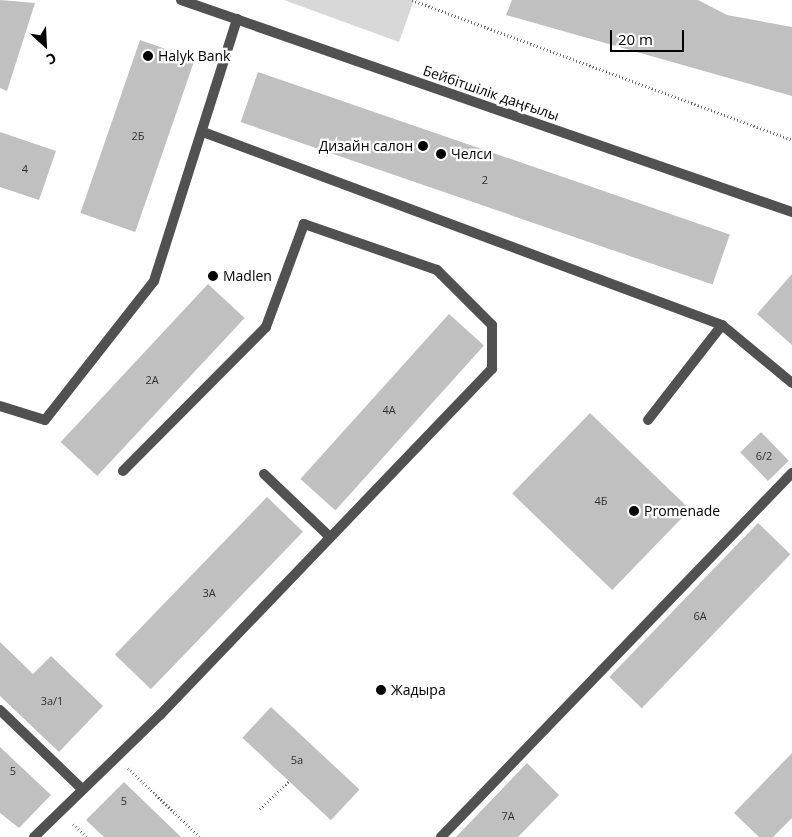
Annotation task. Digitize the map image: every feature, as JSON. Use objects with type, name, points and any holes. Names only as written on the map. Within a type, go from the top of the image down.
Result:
[{"type":"street","name":"Бейбітшілік даңғылы","points":[[181,0],[792,212]]},
{"type":"street","points":[[0,406],[46,420],[154,281],[204,132],[237,19]]},
{"type":"street","points":[[204,132],[722,324],[792,383]]},
{"type":"street","points":[[34,837],[116,756],[492,369],[492,325],[437,270],[304,224],[266,327],[123,470]]},
{"type":"street","points":[[648,420],[722,324]]},
{"type":"street","points":[[442,837],[792,473]]},
{"type":"street","points":[[264,474],[330,537]]},
{"type":"street","points":[[0,710],[82,789]]},
{"type":"path","points":[[412,0],[792,140]]},
{"type":"path","points":[[116,756],[200,837]]},
{"type":"path","points":[[260,809],[289,781]]},
{"type":"shaded area","points":[[284,0],[414,0],[399,42]]},
{"type":"building","points":[[0,0],[35,3],[7,91],[0,88]]},
{"type":"building","points":[[512,0],[698,0],[727,15],[792,27],[792,96],[506,15]]},
{"type":"building","points":[[140,40],[195,59],[135,232],[80,213]]},
{"type":"building","points":[[258,72],[730,234],[713,285],[241,122]]},
{"type":"building","points":[[0,132],[56,151],[39,200],[0,187]]},
{"type":"building","points":[[792,274],[792,345],[757,314]]},
{"type":"building","points":[[208,284],[245,318],[97,476],[61,442]]},
{"type":"building","points":[[449,314],[484,345],[335,510],[300,479]]},
{"type":"building","points":[[590,413],[690,510],[612,590],[512,494]]},
{"type":"building","points":[[761,432],[789,461],[768,481],[740,452]]},
{"type":"building","points":[[267,497],[303,532],[151,689],[115,655]]},
{"type":"building","points":[[758,523],[790,554],[642,708],[609,677]]},
{"type":"building","points":[[0,642],[33,674],[51,656],[103,706],[59,752],[0,696]]},
{"type":"building","points":[[271,707],[359,790],[331,820],[242,738]]},
{"type":"building","points":[[0,747],[51,795],[19,828],[0,813]]},
{"type":"building","points":[[792,753],[792,818],[773,837],[759,837],[734,813]]},
{"type":"building","points":[[527,763],[559,795],[518,837],[456,837]]},
{"type":"building","points":[[124,782],[181,837],[104,837],[86,820]]},
{"type":"place","name":"Halyk Bank","points":[[148,56]]},
{"type":"place","name":"Дизайн салон","points":[[423,146]]},
{"type":"place","name":"Челси","points":[[441,154]]},
{"type":"place","name":"Madlen","points":[[213,276]]},
{"type":"place","name":"Promenade","points":[[634,511]]},
{"type":"place","name":"Жадыра","points":[[381,690]]}]
